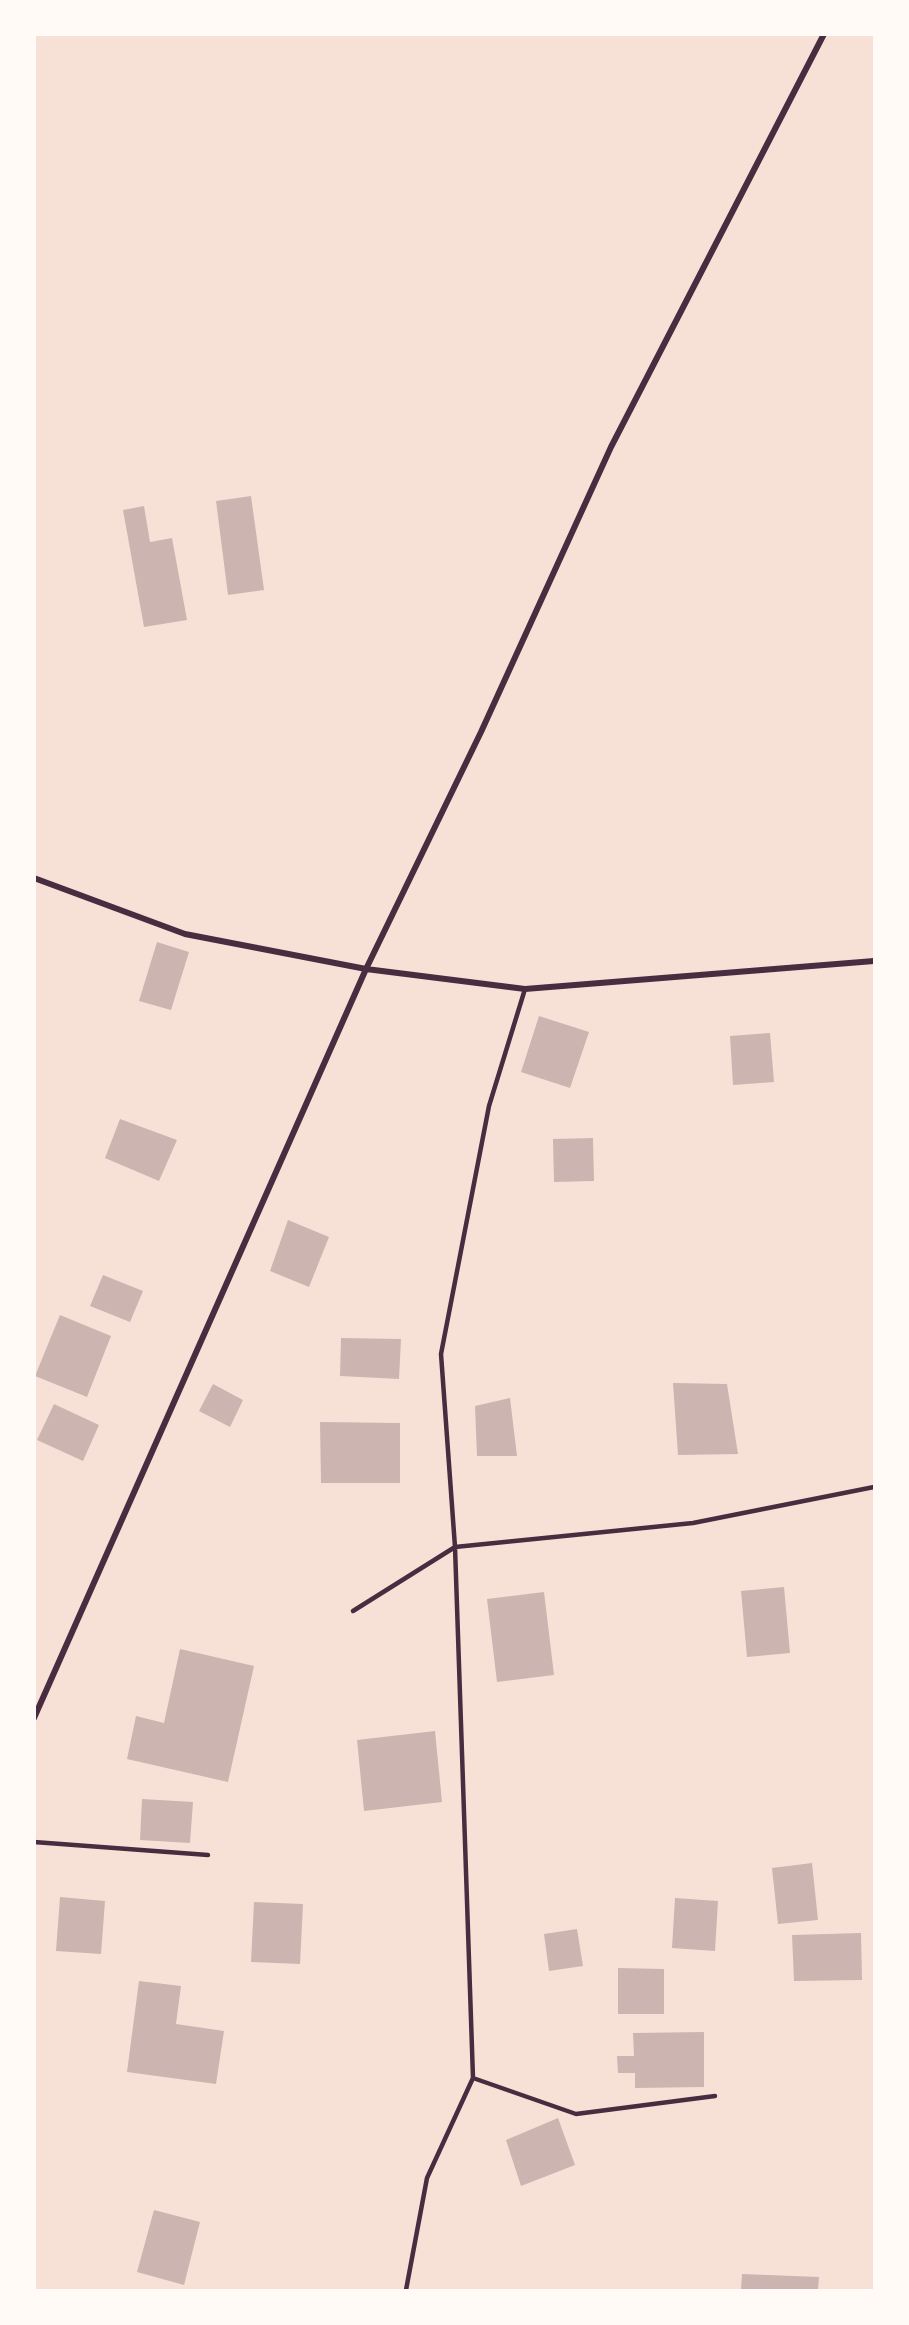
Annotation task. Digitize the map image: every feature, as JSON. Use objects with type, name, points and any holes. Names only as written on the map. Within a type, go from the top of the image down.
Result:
[{"type":"street","points":[[34,1718],[366,969],[481,732],[611,447],[824,34]]},
{"type":"street","points":[[34,878],[185,934],[366,969],[525,989],[874,961]]},
{"type":"lane","points":[[406,2290],[428,2178],[474,2078],[455,1548],[441,1354],[489,1106],[525,989]]},
{"type":"lane","points":[[353,1611],[455,1548],[693,1523],[874,1487]]},
{"type":"lane","points":[[34,1842],[208,1855]]},
{"type":"lane","points":[[474,2078],[576,2114],[715,2096]]},
{"type":"building","points":[[251,496],[264,590],[228,595],[216,501]]},
{"type":"building","points":[[144,506],[150,542],[172,538],[187,620],[144,627],[123,510]]},
{"type":"building","points":[[157,942],[189,952],[171,1010],[139,1001]]},
{"type":"building","points":[[539,1016],[589,1032],[570,1088],[521,1072]]},
{"type":"building","points":[[770,1033],[774,1082],[733,1085],[730,1036]]},
{"type":"building","points":[[120,1119],[177,1140],[159,1181],[105,1158]]},
{"type":"building","points":[[593,1138],[594,1181],[554,1182],[553,1139]]},
{"type":"building","points":[[288,1220],[329,1237],[309,1287],[270,1271]]},
{"type":"building","points":[[103,1275],[143,1291],[130,1322],[90,1306]]},
{"type":"building","points":[[60,1315],[111,1336],[87,1397],[35,1376]]},
{"type":"building","points":[[341,1338],[401,1339],[399,1379],[340,1376]]},
{"type":"building","points":[[673,1383],[727,1384],[738,1454],[678,1455]]},
{"type":"building","points":[[213,1384],[243,1400],[230,1427],[199,1411]]},
{"type":"building","points":[[510,1398],[517,1456],[477,1456],[475,1406]]},
{"type":"building","points":[[54,1404],[99,1425],[83,1461],[37,1440]]},
{"type":"building","points":[[320,1422],[400,1423],[400,1483],[321,1483]]},
{"type":"building","points":[[784,1587],[790,1653],[747,1657],[741,1591]]},
{"type":"building","points":[[544,1592],[554,1675],[497,1682],[487,1599]]},
{"type":"building","points":[[180,1649],[254,1666],[228,1782],[127,1759],[136,1716],[164,1723]]},
{"type":"building","points":[[435,1731],[442,1802],[364,1811],[357,1740]]},
{"type":"building","points":[[142,1799],[193,1802],[190,1843],[140,1840]]},
{"type":"building","points":[[812,1863],[818,1920],[778,1924],[772,1868]]},
{"type":"building","points":[[60,1897],[105,1901],[101,1954],[56,1951]]},
{"type":"building","points":[[675,1898],[718,1901],[715,1951],[672,1948]]},
{"type":"building","points":[[254,1902],[303,1904],[300,1964],[251,1962]]},
{"type":"building","points":[[577,1929],[583,1966],[549,1971],[544,1934]]},
{"type":"building","points":[[861,1933],[862,1980],[794,1981],[792,1935]]},
{"type":"building","points":[[618,1968],[664,1969],[664,2014],[618,2014]]},
{"type":"building","points":[[139,1981],[181,1986],[176,2024],[224,2031],[216,2084],[127,2072]]},
{"type":"building","points":[[704,2032],[704,2087],[635,2088],[635,2073],[618,2073],[617,2056],[634,2056],[633,2033]]},
{"type":"building","points":[[558,2118],[575,2165],[521,2186],[506,2140]]},
{"type":"building","points":[[154,2210],[200,2222],[184,2285],[137,2272]]},
{"type":"building","points":[[742,2274],[819,2277],[818,2290],[741,2290]]}]
